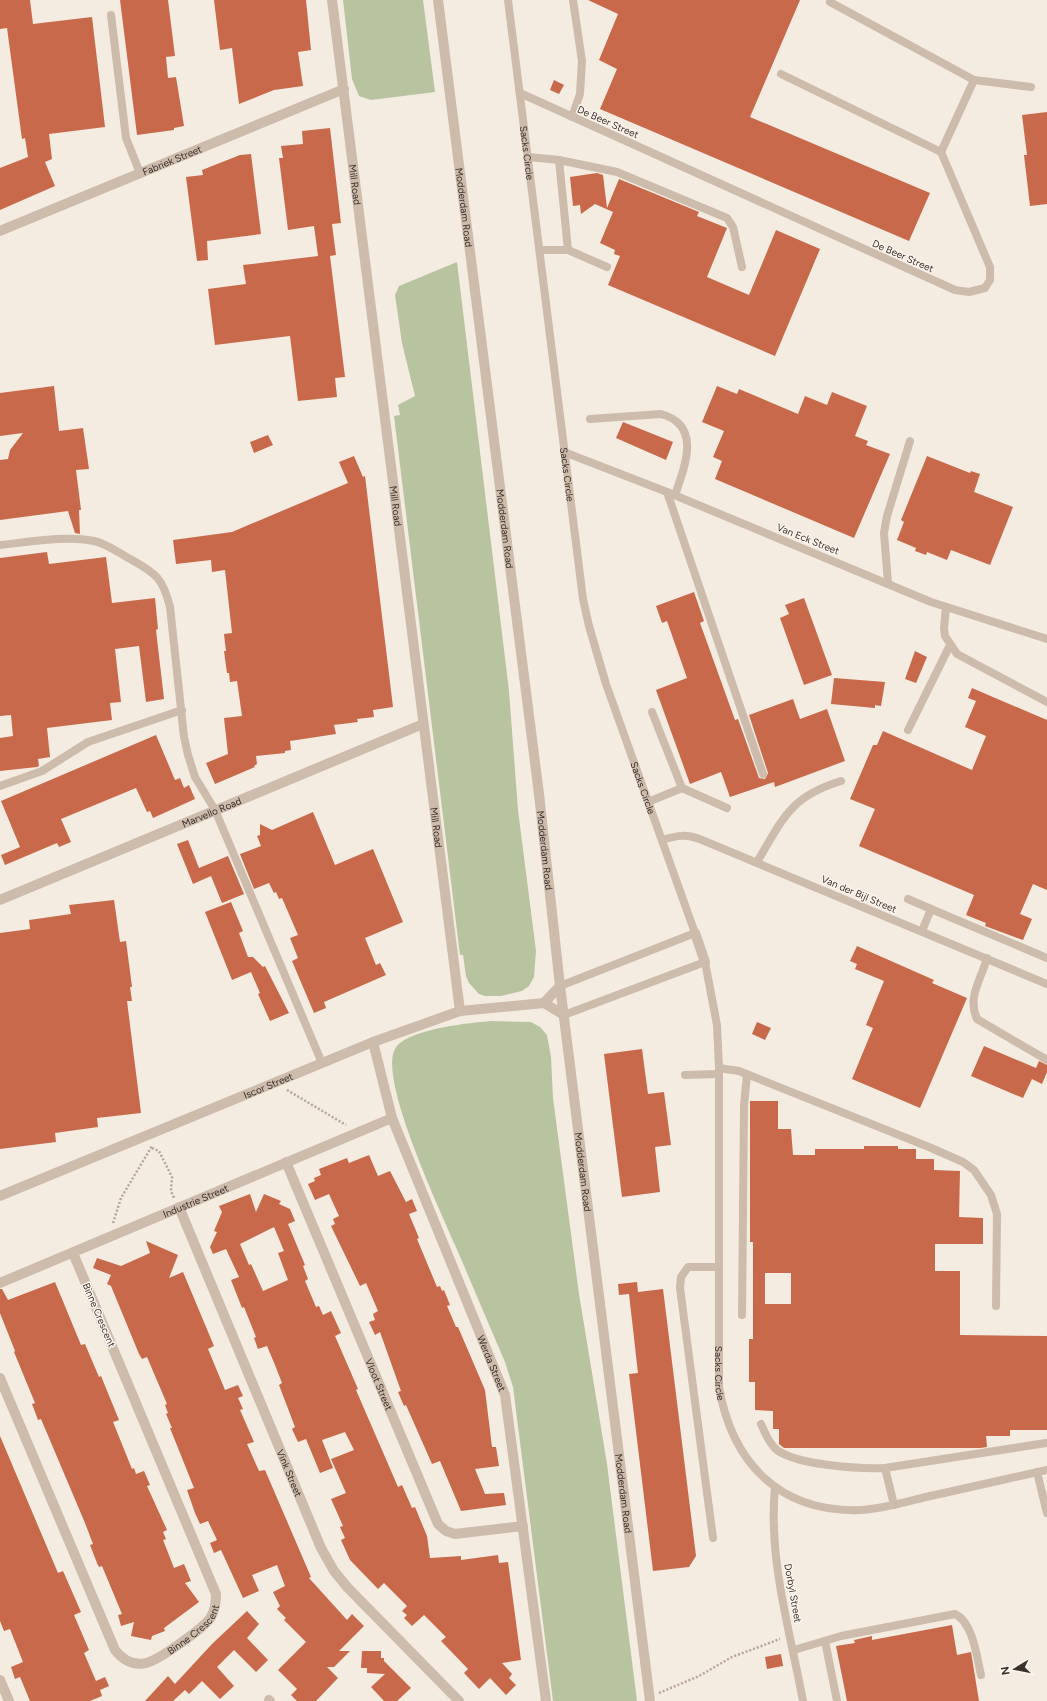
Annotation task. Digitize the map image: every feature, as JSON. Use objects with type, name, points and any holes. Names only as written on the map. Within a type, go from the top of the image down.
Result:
[{"type":"street","name":"Mill Road","points":[[332,0],[460,1011]]},
{"type":"street","name":"Modderdam Road","points":[[438,0],[537,779],[560,986],[649,1699]]},
{"type":"street","name":"Fabriek Street","points":[[0,231],[344,89]]},
{"type":"street","name":"Marvello Road","points":[[0,900],[423,724]]},
{"type":"street","name":"Sacks Circle","points":[[695,933],[705,962]]},
{"type":"street","points":[[560,986],[544,1003],[564,1015]]},
{"type":"street","name":"Iscor Street","points":[[0,1196],[373,1042],[460,1011],[544,1003]]},
{"type":"street","name":"Werda Street","points":[[373,1042],[392,1118],[501,1383],[508,1409],[546,1701]]},
{"type":"street","name":"Industrie Street","points":[[0,1283],[392,1118]]},
{"type":"street","name":"Vloot Street","points":[[286,1162],[438,1524],[446,1531],[455,1534],[523,1526]]},
{"type":"street","name":"Vink Street","points":[[179,1207],[321,1548],[348,1588],[459,1701]]},
{"type":"street","name":"Binne Crescent","points":[[0,1378],[112,1644],[123,1660],[141,1663],[158,1659],[205,1624],[215,1609],[216,1594],[73,1253]]},
{"type":"street","points":[[0,1680],[9,1701]]},
{"type":"lane","name":"Sacks Circle","points":[[508,0],[529,157],[583,599],[589,626],[606,684],[695,933]]},
{"type":"lane","points":[[572,0],[582,61],[580,94],[572,117]]},
{"type":"lane","points":[[830,2],[974,80],[1031,87]]},
{"type":"lane","points":[[110,15],[126,138],[140,173]]},
{"type":"lane","points":[[781,74],[941,152],[974,80]]},
{"type":"lane","name":"De Beer Street","points":[[520,93],[955,290],[968,292],[985,288],[990,280],[990,267],[941,152]]},
{"type":"lane","points":[[529,157],[559,160],[617,172],[727,218],[733,227],[742,266]]},
{"type":"lane","points":[[559,160],[568,250]]},
{"type":"lane","points":[[540,250],[568,250],[607,267]]},
{"type":"lane","points":[[590,419],[660,414],[672,417],[680,424],[685,436],[688,453],[675,495]]},
{"type":"lane","points":[[888,583],[884,534],[887,516],[910,441]]},
{"type":"lane","name":"Van Eck Street","points":[[564,452],[675,495],[946,607],[1047,639]]},
{"type":"lane","points":[[667,492],[763,774]]},
{"type":"lane","points":[[0,545],[63,539],[95,541],[109,547],[156,575],[165,590],[170,607],[184,737],[195,777],[215,810],[322,1063]]},
{"type":"lane","points":[[946,607],[944,628],[945,636],[957,654],[1047,702]]},
{"type":"lane","points":[[908,730],[950,645]]},
{"type":"lane","points":[[0,786],[42,771],[88,742],[182,710]]},
{"type":"lane","points":[[652,712],[682,788],[727,808]]},
{"type":"lane","points":[[757,862],[790,808],[809,793],[841,781]]},
{"type":"lane","points":[[648,802],[682,788]]},
{"type":"lane","name":"Van der Bijl Street","points":[[662,840],[677,835],[688,835],[757,862],[1047,984]]},
{"type":"lane","points":[[908,899],[1047,958]]},
{"type":"lane","points":[[922,931],[931,909]]},
{"type":"lane","points":[[560,986],[695,933]]},
{"type":"lane","points":[[987,958],[972,998],[973,1010],[977,1019],[1047,1060]]},
{"type":"lane","points":[[564,1015],[705,962]]},
{"type":"lane","name":"Sacks Circle","points":[[705,962],[717,1025],[719,1071],[719,1387],[723,1409],[731,1432],[742,1452],[755,1468],[775,1487],[808,1503],[828,1508],[863,1510],[1047,1470]]},
{"type":"lane","points":[[685,1075],[719,1071],[747,1075],[929,1147],[963,1162],[974,1170],[984,1182],[991,1195],[996,1214],[996,1306]]},
{"type":"lane","points":[[742,1315],[744,1105],[747,1075]]},
{"type":"lane","points":[[713,1538],[680,1288],[681,1277],[683,1272],[688,1267],[718,1267]]},
{"type":"lane","points":[[761,1424],[770,1443],[782,1453],[808,1461],[838,1466],[885,1468],[1046,1443]]},
{"type":"lane","points":[[885,1468],[894,1504]]},
{"type":"lane","points":[[1037,1472],[1047,1513]]},
{"type":"lane","name":"Dorbyl Street","points":[[775,1487],[773,1519],[775,1548],[803,1701]]},
{"type":"lane","points":[[794,1650],[860,1632],[955,1614],[960,1616],[968,1628],[981,1675]]},
{"type":"lane","points":[[825,1641],[837,1701]]},
{"type":"path","points":[[271,1084],[289,1091],[350,1127],[355,1133]]},
{"type":"path","points":[[113,1236],[114,1221],[122,1198],[152,1148],[153,1133]]},
{"type":"path","points":[[152,1148],[159,1151],[172,1177],[171,1191],[179,1207]]},
{"type":"path","points":[[649,1699],[699,1676],[732,1657],[780,1639],[791,1637]]},
{"type":"green space","points":[[343,0],[423,0],[435,92],[371,100],[359,96],[352,79]]},
{"type":"green space","points":[[457,262],[509,691],[518,810],[536,951],[534,977],[529,986],[522,991],[501,996],[485,996],[479,994],[469,983],[466,976],[463,955],[460,955],[394,416],[400,415],[398,405],[415,396],[402,343],[395,295],[399,286]]},
{"type":"green space","points":[[491,1021],[531,1022],[540,1027],[547,1035],[551,1057],[553,1098],[579,1294],[607,1464],[637,1701],[553,1701],[513,1387],[505,1362],[413,1146],[395,1088],[392,1065],[395,1049],[401,1042],[412,1036],[439,1028]]},
{"type":"building","points":[[0,0],[30,0],[33,24],[92,17],[105,127],[49,134],[52,159],[45,162],[55,186],[0,210],[0,168],[28,157],[25,138],[22,139],[7,28],[0,29]]},
{"type":"building","points":[[120,0],[168,0],[175,56],[166,57],[168,78],[176,77],[184,126],[174,128],[174,130],[137,135]]},
{"type":"building","points":[[214,0],[306,0],[311,50],[298,52],[303,86],[274,90],[239,104],[232,48],[220,50]]},
{"type":"building","points":[[588,0],[800,0],[750,117],[930,193],[909,241],[600,109],[617,69],[599,60],[618,14]]},
{"type":"building","points":[[554,80],[564,85],[559,94],[550,90]]},
{"type":"building","points":[[1047,112],[1047,204],[1030,206],[1024,155],[1027,155],[1022,115]]},
{"type":"building","points":[[330,128],[341,223],[332,224],[336,255],[330,256],[345,377],[335,378],[337,397],[298,401],[290,336],[215,345],[208,289],[246,284],[243,265],[318,256],[314,226],[288,230],[279,158],[283,158],[281,146],[303,144],[302,131]]},
{"type":"building","points":[[251,154],[261,234],[207,241],[208,260],[197,261],[186,177],[203,175],[202,170],[240,155]]},
{"type":"building","points":[[597,173],[603,175],[607,208],[619,179],[699,212],[697,216],[727,228],[707,277],[749,295],[776,230],[820,249],[775,356],[608,285],[620,256],[614,254],[615,250],[600,243],[613,212],[595,204],[581,214],[580,205],[573,206],[570,177]]},
{"type":"building","points":[[54,386],[59,431],[83,428],[89,469],[76,470],[81,510],[79,510],[80,534],[75,533],[68,511],[0,520],[0,460],[8,459],[10,450],[23,433],[0,436],[0,393]]},
{"type":"building","points":[[717,386],[737,394],[739,389],[798,414],[805,396],[827,405],[832,392],[867,406],[855,436],[868,441],[866,445],[890,454],[854,538],[715,479],[722,461],[713,457],[724,431],[702,422]]},
{"type":"building","points":[[623,422],[673,442],[666,460],[616,438]]},
{"type":"building","points":[[268,435],[273,445],[254,453],[250,442]]},
{"type":"building","points":[[354,456],[363,477],[365,476],[393,707],[373,710],[374,717],[357,719],[358,722],[334,725],[336,734],[290,741],[291,750],[285,751],[285,753],[256,756],[257,764],[254,766],[255,767],[215,784],[206,763],[228,754],[224,718],[242,716],[237,681],[230,682],[229,673],[227,673],[224,651],[226,651],[224,634],[232,633],[225,570],[212,572],[211,560],[176,564],[173,540],[232,532],[348,483],[339,462]]},
{"type":"building","points":[[927,456],[970,473],[971,471],[980,474],[974,492],[1013,507],[990,565],[951,550],[947,560],[927,552],[926,555],[915,551],[916,548],[897,540],[904,522],[901,520]]},
{"type":"building","points":[[47,552],[49,564],[106,557],[112,603],[155,598],[158,629],[156,630],[164,699],[146,702],[139,646],[115,649],[121,702],[110,703],[112,720],[47,728],[50,757],[38,759],[39,766],[37,767],[0,771],[0,738],[13,736],[11,715],[0,716],[0,558]]},
{"type":"building","points":[[694,592],[704,621],[700,623],[735,720],[738,719],[759,778],[765,779],[768,773],[749,715],[793,699],[800,719],[827,709],[845,761],[775,787],[774,782],[730,797],[721,772],[690,784],[656,690],[687,678],[667,621],[662,623],[656,606]]},
{"type":"building","points":[[804,598],[832,675],[804,685],[780,618],[789,614],[785,605]]},
{"type":"building","points":[[915,651],[927,657],[916,683],[905,679]]},
{"type":"building","points":[[834,678],[885,682],[881,706],[875,705],[875,708],[831,704]]},
{"type":"building","points":[[972,688],[1047,720],[1047,890],[1033,884],[1020,914],[1032,919],[1023,940],[985,926],[986,923],[966,915],[974,895],[859,846],[875,809],[850,799],[873,745],[877,745],[883,731],[972,770],[986,736],[965,727],[976,701],[968,698]]},
{"type":"building","points":[[156,735],[175,780],[180,778],[184,788],[189,785],[195,799],[153,818],[150,811],[147,812],[136,788],[61,819],[71,842],[59,847],[57,843],[5,865],[1,855],[20,847],[1,801]]},
{"type":"building","points":[[313,812],[335,865],[373,849],[403,922],[365,938],[376,965],[380,963],[386,975],[324,1002],[326,1008],[314,1013],[292,961],[298,958],[290,938],[298,935],[282,898],[279,899],[269,883],[254,889],[240,854],[261,846],[257,836],[260,835],[260,824],[272,830]]},
{"type":"building","points":[[188,840],[199,868],[228,856],[244,894],[222,903],[211,876],[193,884],[177,844]]},
{"type":"building","points":[[114,900],[120,942],[126,941],[132,987],[130,987],[132,1001],[127,1001],[141,1113],[97,1118],[98,1127],[55,1133],[56,1142],[0,1149],[0,933],[30,929],[29,920],[71,914],[69,905]]},
{"type":"building","points":[[231,902],[243,931],[239,933],[248,957],[253,957],[263,967],[265,966],[289,1013],[270,1021],[258,994],[260,993],[251,972],[232,980],[205,912]]},
{"type":"building","points":[[857,946],[934,980],[932,983],[967,998],[920,1108],[852,1079],[873,1028],[866,1025],[884,981],[855,969],[857,964],[850,961]]},
{"type":"building","points":[[757,1022],[771,1028],[765,1040],[752,1034]]},
{"type":"building","points":[[984,1046],[1036,1068],[1039,1061],[1047,1065],[1047,1072],[1042,1084],[1032,1079],[1023,1098],[971,1076]]},
{"type":"building","points":[[642,1049],[648,1094],[664,1092],[671,1145],[655,1147],[660,1192],[622,1197],[604,1054]]},
{"type":"building","points":[[750,1101],[778,1101],[778,1129],[791,1129],[793,1155],[815,1155],[815,1149],[864,1149],[864,1146],[898,1146],[898,1149],[916,1149],[916,1159],[934,1159],[934,1170],[960,1171],[959,1217],[983,1218],[983,1244],[935,1244],[935,1271],[960,1271],[960,1335],[1047,1336],[1047,1430],[1010,1430],[1010,1436],[986,1436],[987,1447],[980,1448],[784,1448],[779,1444],[779,1429],[773,1429],[773,1411],[755,1410],[755,1382],[749,1382],[749,1339],[753,1339],[753,1242],[750,1242]],"holes":[[[765,1273],[791,1273],[791,1304],[765,1304]]]},
{"type":"building","points":[[369,1155],[378,1176],[390,1171],[406,1202],[412,1199],[417,1211],[409,1214],[419,1238],[417,1239],[437,1287],[440,1286],[442,1291],[444,1290],[450,1305],[447,1306],[456,1327],[458,1327],[485,1390],[492,1447],[496,1447],[499,1466],[475,1469],[485,1494],[504,1493],[506,1505],[461,1511],[440,1461],[432,1464],[406,1405],[404,1406],[398,1392],[401,1391],[380,1332],[375,1335],[369,1322],[375,1320],[373,1314],[378,1311],[366,1283],[360,1286],[331,1226],[335,1224],[333,1219],[339,1216],[329,1194],[315,1200],[308,1184],[315,1181],[314,1178],[321,1175],[319,1169],[347,1158],[349,1163]]},
{"type":"building","points":[[250,1194],[256,1212],[264,1194],[281,1201],[279,1204],[290,1209],[295,1221],[288,1224],[305,1265],[303,1266],[308,1279],[305,1281],[316,1307],[319,1306],[323,1315],[331,1311],[341,1333],[335,1336],[358,1389],[356,1390],[398,1487],[402,1485],[412,1508],[415,1507],[427,1536],[430,1558],[461,1556],[461,1560],[498,1555],[499,1563],[508,1562],[521,1660],[502,1663],[512,1674],[509,1678],[516,1685],[506,1695],[490,1678],[479,1689],[464,1673],[468,1669],[441,1641],[446,1637],[424,1615],[412,1626],[404,1618],[407,1615],[402,1611],[407,1606],[384,1583],[378,1589],[350,1560],[341,1540],[345,1538],[340,1527],[343,1526],[331,1499],[346,1493],[331,1459],[354,1450],[345,1432],[322,1440],[333,1468],[320,1473],[306,1439],[298,1442],[292,1429],[295,1427],[279,1385],[282,1383],[275,1365],[267,1346],[258,1349],[254,1338],[256,1337],[231,1280],[239,1277],[226,1249],[213,1254],[210,1247],[217,1232],[214,1231],[222,1212],[219,1206]],"holes":[[[274,1227],[284,1251],[278,1253],[288,1280],[263,1291],[240,1244]]]},
{"type":"building","points":[[146,1241],[178,1255],[169,1278],[183,1272],[214,1346],[208,1349],[225,1390],[238,1385],[243,1396],[238,1398],[243,1409],[240,1410],[254,1442],[247,1444],[259,1471],[265,1470],[311,1577],[309,1578],[347,1620],[352,1614],[364,1626],[339,1651],[350,1651],[334,1667],[327,1667],[338,1678],[316,1701],[297,1701],[291,1695],[297,1689],[278,1670],[306,1642],[284,1620],[286,1618],[277,1609],[280,1606],[273,1592],[285,1586],[277,1565],[252,1575],[259,1591],[243,1598],[221,1550],[214,1553],[210,1543],[217,1540],[208,1521],[200,1524],[195,1513],[187,1490],[194,1488],[170,1428],[172,1428],[166,1414],[168,1413],[165,1405],[167,1404],[147,1357],[142,1359],[139,1354],[111,1286],[107,1284],[111,1275],[93,1268],[97,1258],[121,1266],[150,1253]]},
{"type":"building","points":[[55,1282],[81,1345],[85,1344],[99,1377],[101,1376],[119,1420],[113,1422],[132,1469],[134,1468],[136,1474],[144,1471],[150,1485],[147,1486],[167,1530],[163,1532],[166,1539],[163,1540],[174,1568],[184,1564],[191,1581],[185,1583],[199,1602],[164,1628],[165,1631],[152,1636],[151,1640],[131,1636],[134,1622],[121,1626],[118,1615],[122,1614],[102,1566],[99,1567],[97,1563],[90,1545],[93,1544],[85,1523],[41,1419],[38,1420],[32,1404],[35,1403],[0,1313],[0,1289],[2,1289],[8,1300]]},
{"type":"building","points":[[637,1282],[638,1292],[663,1289],[696,1556],[689,1567],[653,1571],[629,1374],[638,1373],[629,1294],[619,1295],[618,1284]]},
{"type":"building","points":[[0,1436],[58,1573],[63,1571],[81,1612],[74,1615],[89,1650],[84,1653],[96,1681],[105,1677],[109,1686],[100,1690],[102,1696],[90,1701],[30,1701],[20,1677],[15,1679],[11,1667],[23,1662],[10,1629],[4,1631],[0,1621]]},
{"type":"building","points":[[247,1611],[259,1624],[247,1638],[268,1660],[256,1672],[234,1650],[217,1667],[234,1686],[220,1699],[202,1681],[189,1694],[185,1690],[173,1701],[145,1701],[168,1676],[175,1684],[212,1644]]},
{"type":"building","points":[[952,1625],[957,1655],[971,1652],[979,1701],[847,1701],[836,1646],[855,1643],[854,1640],[872,1636],[872,1640]]},
{"type":"building","points":[[362,1651],[381,1651],[381,1658],[384,1658],[384,1661],[411,1688],[397,1701],[384,1701],[371,1687],[385,1674],[367,1673],[367,1668],[361,1668]]},
{"type":"building","points":[[781,1654],[783,1666],[767,1669],[765,1657]]}]
